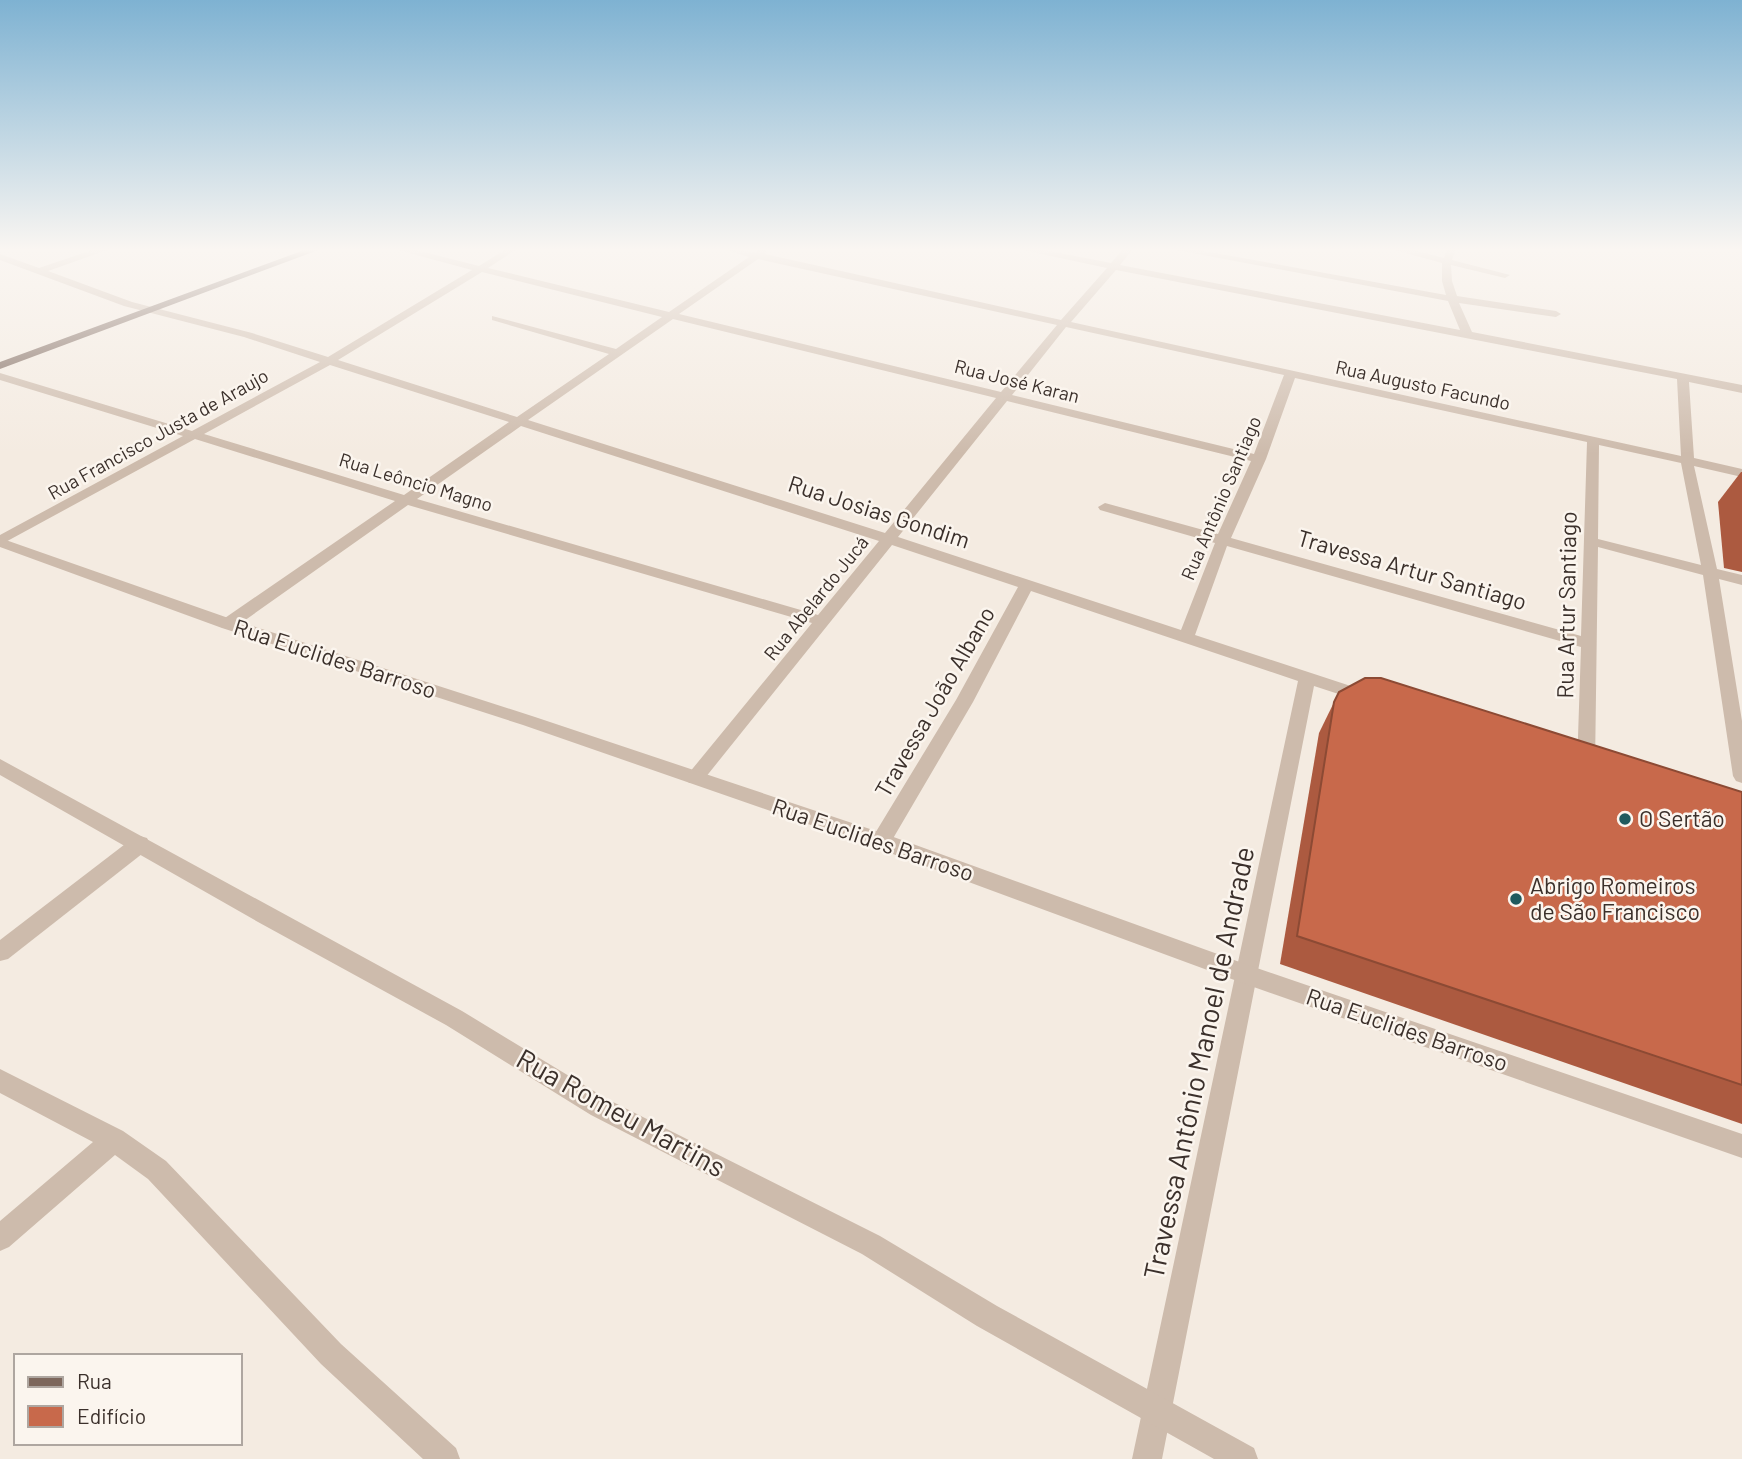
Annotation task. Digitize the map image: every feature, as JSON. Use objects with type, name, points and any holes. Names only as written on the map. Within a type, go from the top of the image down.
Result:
[{"type":"main road","points":[[0,366],[132,317]]},
{"type":"street","name":"Rua Josias Gondim","points":[[178,317],[329,360],[889,539],[1373,700]]},
{"type":"street","name":"Rua Francisco Justa de Araujo","points":[[0,542],[329,360],[401,317]]},
{"type":"street","points":[[228,625],[670,317]]},
{"type":"street","name":"Rua José Karan","points":[[677,317],[1260,459]]},
{"type":"street","name":"Rua Augusto Facundo","points":[[1033,317],[1742,473]]},
{"type":"street","name":"Rua Abelardo Jucá","points":[[695,778],[1069,317]]},
{"type":"street","points":[[1379,317],[1742,389]]},
{"type":"street","points":[[1461,317],[1467,334]]},
{"type":"street","points":[[496,318],[619,353]]},
{"type":"street","name":"Rua Antônio Santiago","points":[[1186,638],[1222,540],[1260,459],[1290,373]]},
{"type":"street","name":"Rua Leôncio Magno","points":[[0,376],[822,621]]},
{"type":"street","points":[[1683,377],[1687,460],[1738,714],[1742,776]]},
{"type":"street","name":"Rua Artur Santiago","points":[[1586,770],[1593,440]]},
{"type":"street","name":"Travessa Artur Santiago","points":[[1105,507],[1590,644]]},
{"type":"street","points":[[1590,541],[1742,580]]},
{"type":"street","name":"Rua Euclides Barroso","points":[[0,542],[228,625],[529,721],[881,841],[1248,975],[1742,1146]]},
{"type":"street","name":"Travessa João Albano","points":[[881,841],[964,702],[1027,584]]},
{"type":"street","name":"Travessa Antônio Manoel de Andrade","points":[[1147,1459],[1307,678]]},
{"type":"street","name":"Rua Romeu Martins","points":[[0,766],[265,916],[454,1018],[599,1107],[870,1245],[986,1316],[1243,1459]]},
{"type":"street","points":[[0,952],[140,844]]},
{"type":"street","points":[[0,1080],[114,1140],[158,1170],[331,1354],[446,1459]]},
{"type":"street","points":[[0,1238],[114,1140]]},
{"type":"building","name":"Abrigo Romeiros de São Francisco","points":[[1365,678],[1381,678],[1742,792],[1742,1085],[1297,936],[1334,702],[1339,692]]},
{"type":"place","name":"O Sertão","points":[[1625,819]]},
{"type":"place","name":"Abrigo Romeiros de São Francisco","points":[[1516,899]]}]
